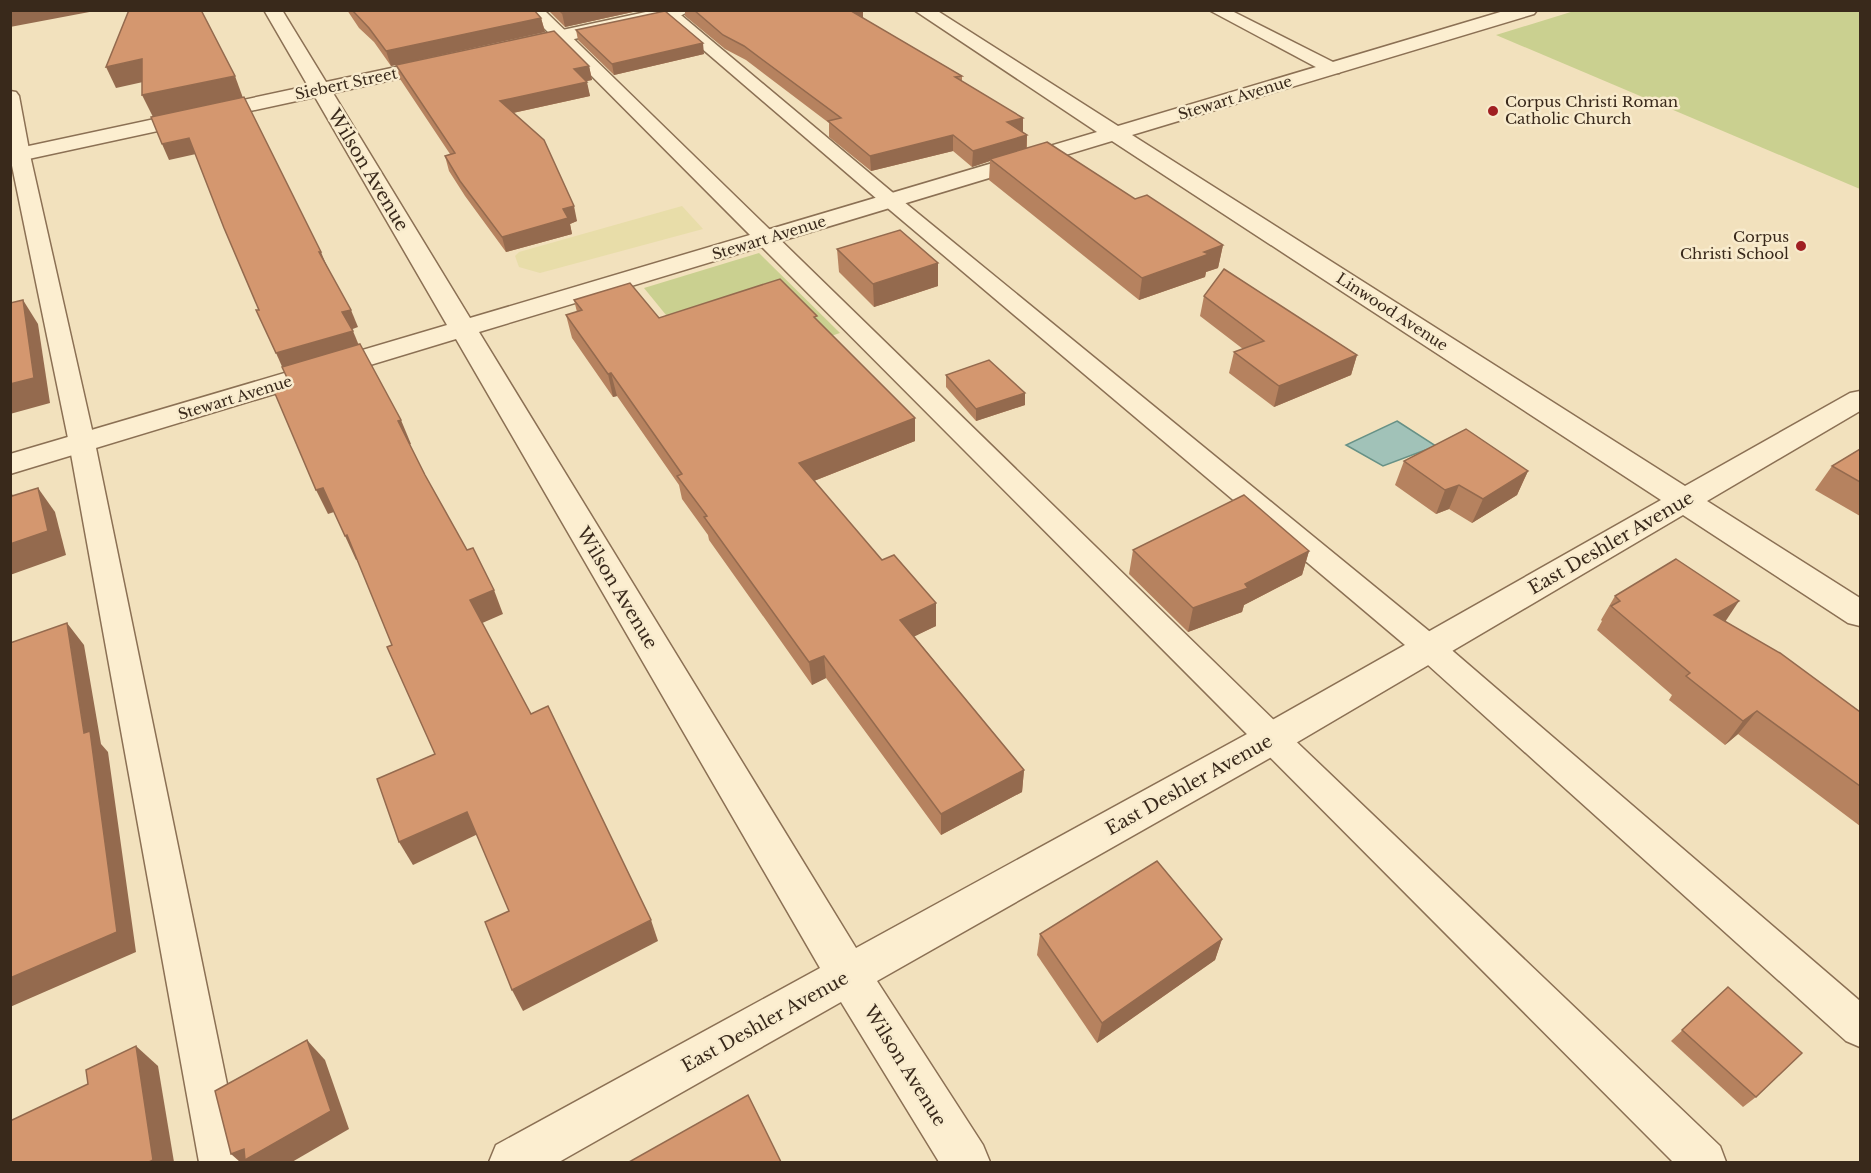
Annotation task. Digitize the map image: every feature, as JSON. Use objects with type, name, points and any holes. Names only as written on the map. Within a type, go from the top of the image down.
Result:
[{"type":"street","name":"Wilson Avenue","points":[[273,10],[849,976],[966,1162]]},
{"type":"street","name":"Linwood Avenue","points":[[923,10],[1860,614]]},
{"type":"street","points":[[503,49],[672,11]]},
{"type":"street","name":"Stewart Avenue","points":[[10,464],[1333,69],[1514,12]]},
{"type":"street","name":"Siebert Street","points":[[15,156],[457,59]]},
{"type":"street","name":"East Deshler Avenue","points":[[513,1162],[1271,739],[1860,399]]},
{"type":"lane","points":[[534,10],[1271,739],[1704,1162]]},
{"type":"lane","points":[[1217,10],[1333,69]]},
{"type":"lane","points":[[672,11],[891,201],[1429,648],[1860,1027]]},
{"type":"lane","points":[[10,96],[15,156],[82,443],[221,1162]]},
{"type":"shaded area","points":[[682,206],[703,229],[540,273],[519,267],[515,256],[519,252]]},
{"type":"green space","points":[[1574,11],[1860,11],[1860,189],[1496,35]]},
{"type":"green space","points":[[759,253],[840,333],[715,375],[644,288]]},
{"type":"water","points":[[1397,421],[1436,446],[1383,466],[1346,445]]},
{"type":"building","points":[[129,10],[201,10],[235,76],[142,95],[142,59],[106,67]]},
{"type":"building","points":[[352,10],[534,10],[541,18],[386,51]]},
{"type":"building","points":[[559,10],[576,10],[562,13]]},
{"type":"building","points":[[694,10],[854,10],[851,11],[962,76],[955,77],[1023,118],[1007,122],[1027,135],[973,151],[953,135],[870,156],[828,121],[841,118],[744,46],[723,35]]},
{"type":"building","points":[[665,11],[703,43],[612,64],[576,30]]},
{"type":"building","points":[[554,31],[589,66],[574,69],[587,82],[500,101],[544,140],[574,206],[563,209],[568,218],[502,237],[460,181],[445,156],[455,153],[396,65]]},
{"type":"building","points":[[244,97],[321,252],[319,252],[351,310],[342,312],[353,331],[276,353],[256,310],[259,310],[189,138],[162,144],[151,117]]},
{"type":"building","points":[[1047,142],[1135,199],[1147,195],[1223,245],[1204,252],[1209,254],[1142,278],[990,159]]},
{"type":"building","points":[[900,230],[938,263],[873,284],[837,249]]},
{"type":"building","points":[[1224,269],[1357,355],[1279,386],[1234,352],[1264,341],[1204,296]]},
{"type":"building","points":[[780,279],[817,316],[814,317],[915,418],[799,463],[882,560],[894,555],[936,603],[900,620],[1024,770],[941,814],[824,656],[809,662],[704,517],[707,516],[677,476],[682,474],[611,373],[608,374],[566,315],[582,310],[574,300],[630,283],[659,318]]},
{"type":"building","points":[[23,300],[34,378],[10,384],[10,303]]},
{"type":"building","points":[[360,344],[401,420],[398,421],[425,475],[467,550],[473,548],[494,590],[470,600],[531,714],[548,706],[651,920],[512,990],[485,922],[509,911],[467,812],[399,842],[377,779],[435,754],[387,647],[392,645],[347,535],[345,536],[323,488],[316,490],[273,389],[289,382],[282,367]]},
{"type":"building","points":[[989,360],[1025,393],[976,409],[946,375]]},
{"type":"building","points":[[1466,429],[1528,471],[1483,499],[1459,485],[1445,490],[1404,461]]},
{"type":"building","points":[[1860,449],[1860,482],[1832,466]]},
{"type":"building","points":[[38,488],[48,531],[10,544],[10,490],[12,496]]},
{"type":"building","points":[[1244,495],[1309,551],[1245,584],[1248,588],[1193,608],[1133,550]]},
{"type":"building","points":[[1676,559],[1739,601],[1714,615],[1780,653],[1860,712],[1860,786],[1757,711],[1743,721],[1686,676],[1690,673],[1611,606],[1620,601],[1615,596]]},
{"type":"building","points":[[67,623],[84,733],[90,731],[117,932],[10,978],[10,643]]},
{"type":"building","points":[[1157,861],[1222,939],[1102,1023],[1040,934]]},
{"type":"building","points":[[1728,987],[1802,1053],[1756,1097],[1682,1030]]},
{"type":"building","points":[[307,1040],[331,1111],[245,1160],[244,1149],[231,1154],[215,1091]]},
{"type":"building","points":[[136,1046],[153,1160],[149,1162],[10,1162],[10,1121],[88,1084],[86,1070]]},
{"type":"building","points":[[748,1095],[781,1162],[629,1162]]},
{"type":"place","name":"Corpus Christi Roman Catholic Church","points":[[1493,111]]},
{"type":"place","name":"Corpus Christi School","points":[[1801,246]]}]
